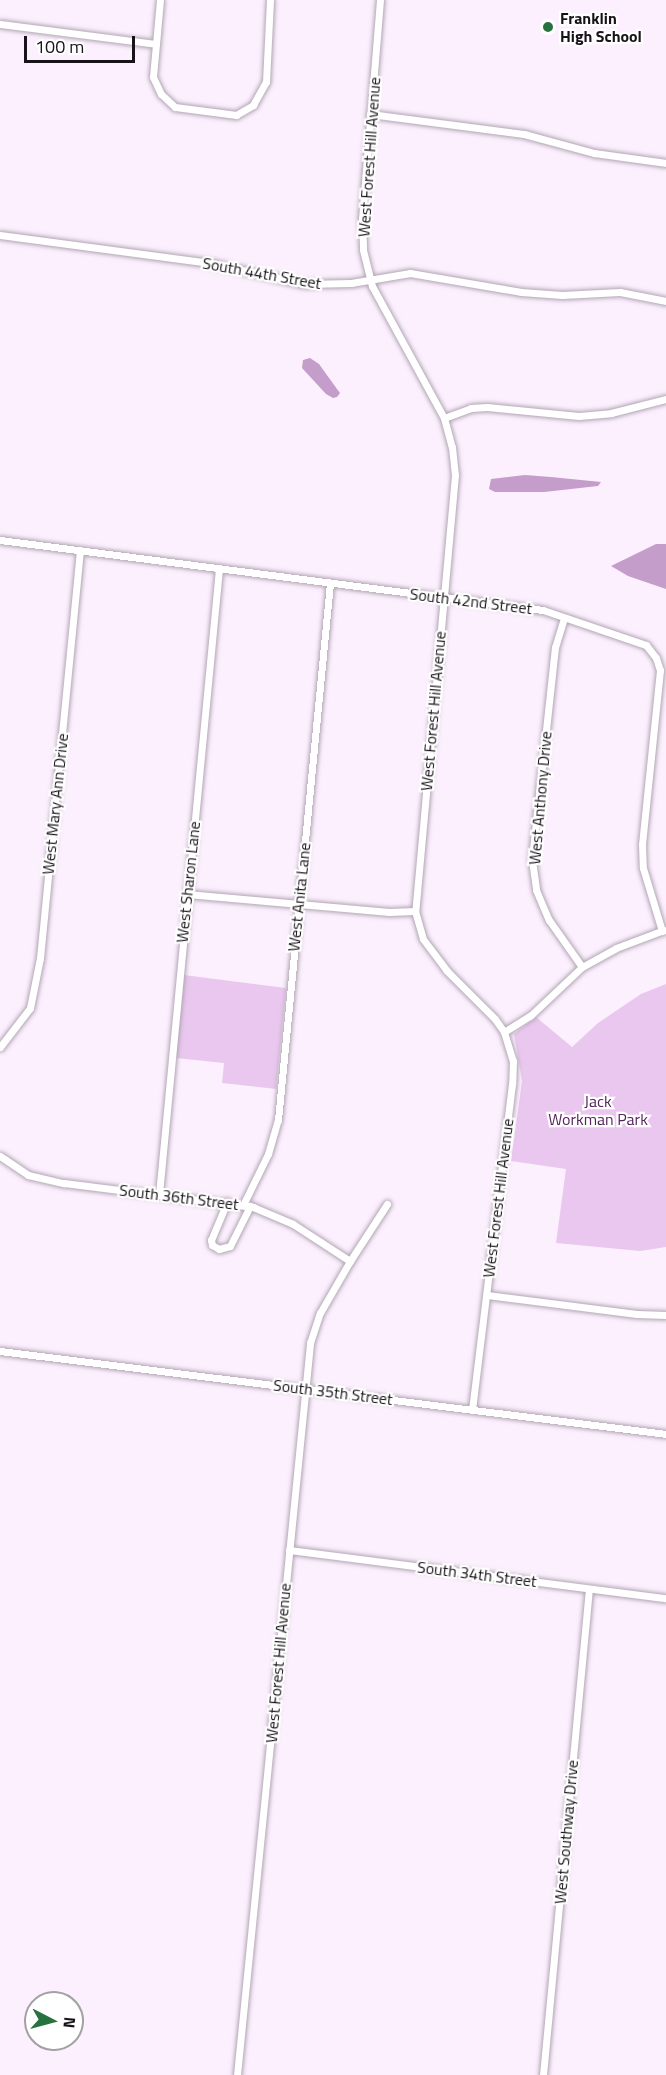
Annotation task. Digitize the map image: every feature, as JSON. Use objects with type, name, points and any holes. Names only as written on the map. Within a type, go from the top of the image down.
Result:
[{"type":"street","points":[[160,0],[153,77],[161,94],[175,107],[236,115],[253,105],[266,82],[270,0]]},
{"type":"street","name":"West Forest Hill Avenue","points":[[380,0],[362,218],[363,250],[370,279],[391,323],[444,418],[452,447],[455,475],[415,911],[423,939],[446,970],[484,1005],[504,1032],[513,1061],[513,1084],[472,1409]]},
{"type":"street","points":[[0,24],[156,44]]},
{"type":"street","points":[[370,114],[524,134],[594,153],[666,163]]},
{"type":"street","name":"South 44th Street","points":[[0,235],[210,263],[305,284],[333,285],[410,273],[521,292],[562,295],[620,292],[666,302]]},
{"type":"street","points":[[444,418],[471,408],[487,406],[579,416],[611,413],[666,399]]},
{"type":"street","name":"South 42nd Street","points":[[0,540],[543,610],[646,645],[656,658],[660,670],[642,844],[643,868],[664,930]]},
{"type":"street","name":"West Mary Ann Drive","points":[[0,1047],[30,1008],[40,958],[80,550]]},
{"type":"street","name":"West Sharon Lane","points":[[159,1194],[219,569]]},
{"type":"street","name":"West Anita Lane","points":[[227,1202],[211,1240],[212,1245],[219,1249],[230,1246],[276,1132],[330,583]]},
{"type":"street","name":"West Anthony Drive","points":[[564,618],[555,647],[532,860],[536,890],[549,920],[582,967]]},
{"type":"street","points":[[187,894],[389,912],[415,911]]},
{"type":"street","points":[[504,1032],[530,1016],[582,967],[616,948],[664,930]]},
{"type":"street","name":"South 36th Street","points":[[0,1156],[28,1175],[64,1183],[247,1206],[293,1224],[350,1261]]},
{"type":"street","name":"West Forest Hill Avenue","points":[[237,2075],[304,1389],[312,1333],[350,1261],[387,1204]]},
{"type":"street","points":[[487,1295],[638,1314],[666,1315]]},
{"type":"street","name":"South 35th Street","points":[[0,1351],[666,1434]]},
{"type":"street","name":"South 34th Street","points":[[289,1550],[666,1598]]},
{"type":"street","name":"West Southway Drive","points":[[543,2075],[589,1589]]},
{"type":"green space","points":[[184,975],[286,988],[276,1089],[222,1083],[224,1063],[176,1058]]},
{"type":"green space","name":"Jack Workman Park","points":[[666,984],[666,1247],[640,1251],[556,1243],[566,1169],[511,1161],[522,1081],[514,1034],[536,1017],[572,1047],[598,1023],[641,994]]},
{"type":"shaded area","points":[[310,358],[319,364],[340,393],[337,397],[333,398],[326,394],[302,368],[303,360]]},
{"type":"shaded area","points":[[525,475],[601,482],[598,486],[544,492],[495,492],[489,489],[491,479]]},
{"type":"shaded area","points":[[656,544],[666,544],[666,589],[628,576],[611,566]]},
{"type":"place","name":"Franklin High School","points":[[548,27]]}]
